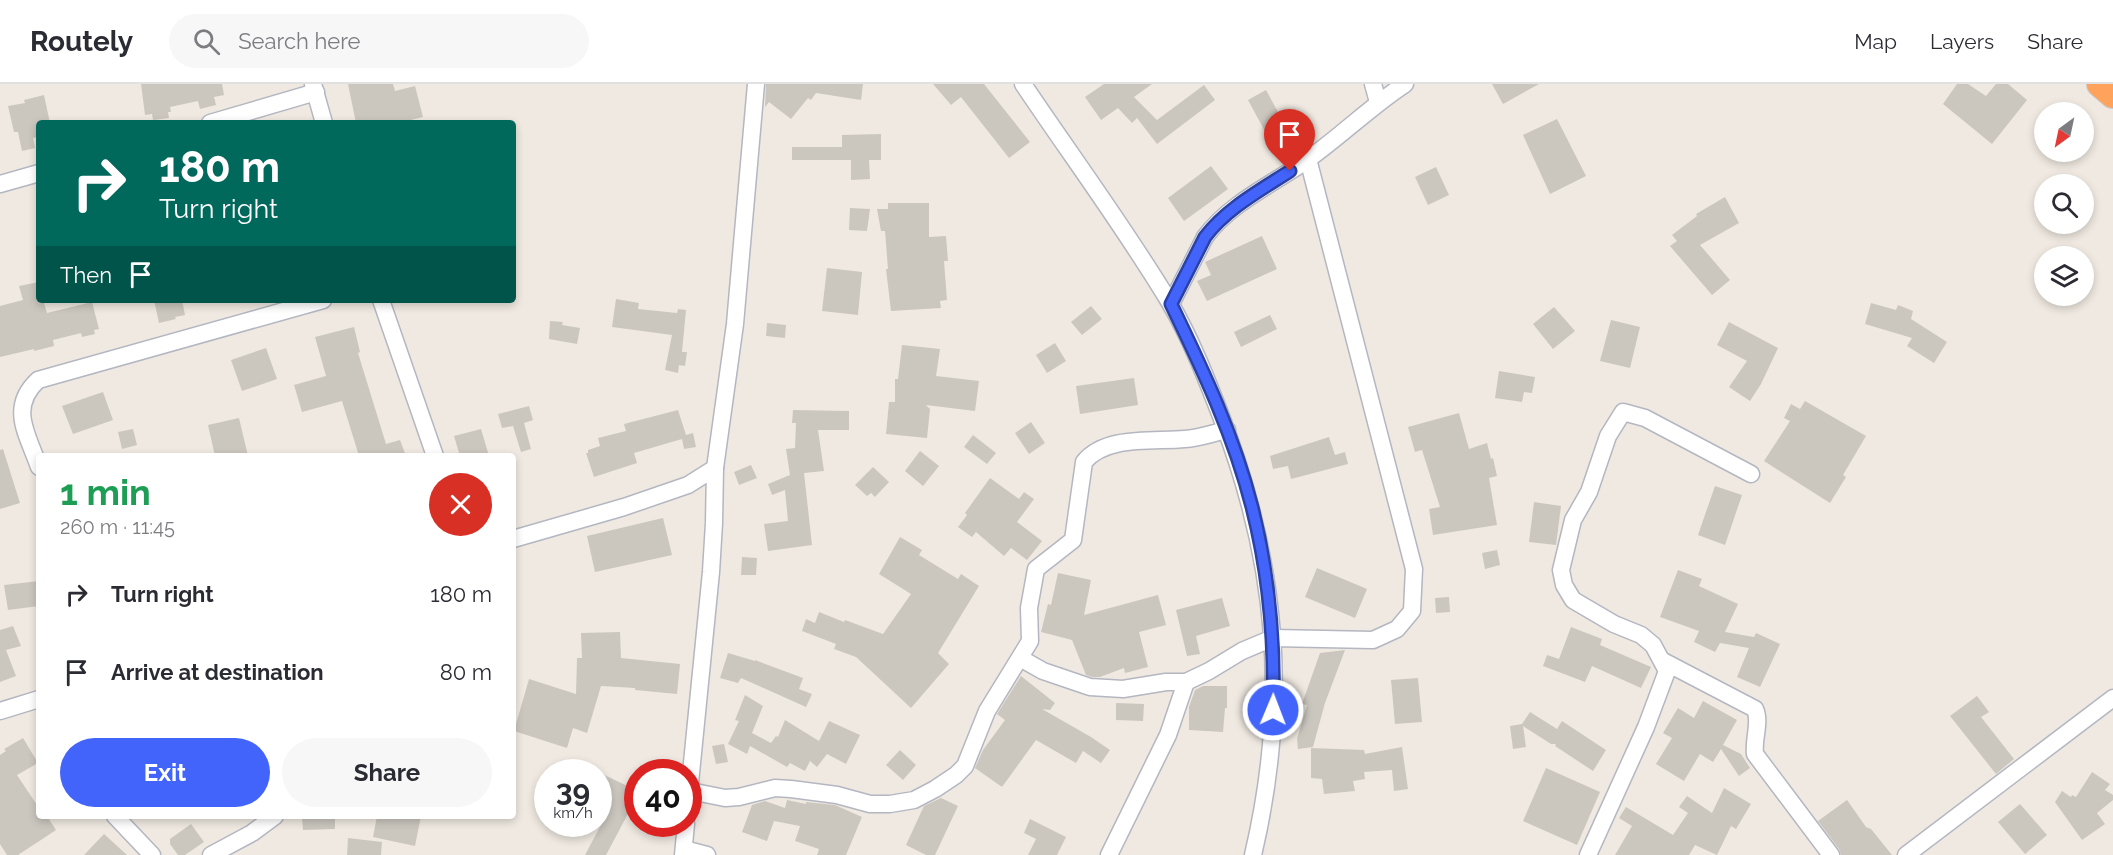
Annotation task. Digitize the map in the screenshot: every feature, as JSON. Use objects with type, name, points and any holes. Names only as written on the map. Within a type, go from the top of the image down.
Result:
[{"type":"highway","points":[[2100,84],[2113,95]]},
{"type":"street","points":[[693,759],[711,572],[715,468],[735,324],[756,84]]},
{"type":"street","points":[[1023,84],[1171,304],[1209,385],[1227,430],[1252,507],[1268,588],[1274,666],[1271,759],[1264,809],[1253,855]]},
{"type":"street","points":[[1373,84],[1378,102]]},
{"type":"street","points":[[1171,304],[1205,237],[1212,228],[1237,207],[1308,159],[1378,102],[1405,84]]},
{"type":"street","points":[[219,120],[314,88],[323,120]]},
{"type":"street","points":[[1020,658],[1043,671],[1090,687],[1123,689],[1166,682],[1186,682],[1242,651],[1273,638],[1374,640],[1397,629],[1412,611],[1414,569],[1308,159]]},
{"type":"street","points":[[0,184],[36,174]]},
{"type":"street","points":[[36,459],[21,417],[21,405],[26,394],[38,380],[312,303]]},
{"type":"street","points":[[382,303],[434,453]]},
{"type":"street","points":[[1588,855],[1667,671],[1653,645],[1641,635],[1614,624],[1573,600],[1564,585],[1561,570],[1574,520],[1589,492],[1608,436],[1623,412],[1645,418],[1751,474]]},
{"type":"street","points":[[702,797],[725,798],[775,788],[837,795],[870,804],[890,804],[914,800],[942,784],[965,766],[987,711],[1030,641],[1029,608],[1036,569],[1073,540],[1081,471],[1090,454],[1104,447],[1136,440],[1187,439],[1227,430]]},
{"type":"street","points":[[516,538],[624,507],[688,485],[715,468]]},
{"type":"street","points":[[1663,661],[1755,709],[1758,715],[1754,740],[1755,754],[1831,855]]},
{"type":"street","points":[[1110,855],[1168,735],[1186,682]]},
{"type":"street","points":[[1906,855],[2113,698]]},
{"type":"street","points":[[0,711],[36,705]]},
{"type":"street","points":[[118,819],[152,855]]},
{"type":"street","points":[[212,855],[271,819]]},
{"type":"street","points":[[685,837],[683,852],[707,855]]},
{"type":"building","points":[[141,84],[222,84],[224,95],[214,97],[216,105],[200,109],[198,101],[170,107],[169,118],[153,120],[152,114],[145,115]]},
{"type":"building","points":[[348,84],[393,84],[395,91],[415,86],[423,117],[411,120],[355,120]]},
{"type":"building","points":[[766,84],[863,84],[861,100],[816,93],[811,100],[808,98],[791,119],[769,102],[765,107]]},
{"type":"building","points":[[933,84],[984,84],[1030,142],[1009,158],[961,97],[951,105]]},
{"type":"building","points":[[1104,84],[1152,84],[1134,97],[1157,120],[1204,85],[1215,100],[1157,144],[1137,118],[1132,123],[1118,108],[1101,120],[1085,97]]},
{"type":"building","points":[[1492,84],[1539,84],[1503,104]]},
{"type":"building","points":[[1957,84],[1968,84],[1986,96],[1996,84],[2008,84],[2027,100],[1992,144],[1943,104]]},
{"type":"building","points":[[1266,90],[1285,125],[1267,135],[1248,100]]},
{"type":"building","points":[[44,95],[49,120],[36,120],[36,138],[33,138],[35,148],[22,151],[18,132],[14,132],[8,106],[25,103],[24,100]]},
{"type":"building","points":[[1557,119],[1586,176],[1550,194],[1523,135]]},
{"type":"building","points":[[881,134],[881,160],[869,160],[870,179],[851,180],[851,160],[792,160],[792,147],[842,147],[842,135]]},
{"type":"building","points":[[1211,166],[1228,189],[1184,221],[1168,198]]},
{"type":"building","points":[[1436,167],[1449,195],[1428,205],[1415,177]]},
{"type":"building","points":[[1725,197],[1739,223],[1700,245],[1730,280],[1712,295],[1670,246],[1677,241],[1672,235],[1697,216],[1696,214]]},
{"type":"building","points":[[888,203],[929,203],[929,237],[946,236],[948,261],[944,261],[947,300],[940,301],[941,308],[891,311],[886,269],[888,269],[885,231],[881,231],[877,209],[888,209]]},
{"type":"building","points":[[850,208],[870,209],[867,231],[849,230]]},
{"type":"building","points":[[1262,236],[1277,269],[1207,301],[1197,281],[1211,275],[1205,262]]},
{"type":"building","points":[[827,268],[862,272],[858,315],[822,311]]},
{"type":"building","points":[[36,283],[36,303],[44,303],[47,313],[92,303],[99,329],[94,330],[95,334],[82,337],[81,333],[53,340],[54,346],[0,357],[0,306],[23,300],[19,286]]},
{"type":"building","points":[[616,299],[639,303],[638,309],[677,313],[678,309],[686,310],[682,352],[687,352],[685,366],[679,365],[678,373],[665,370],[672,335],[612,327]]},
{"type":"building","points":[[155,303],[183,303],[185,315],[159,323]]},
{"type":"building","points":[[1871,303],[1896,310],[1898,305],[1913,311],[1911,319],[1947,342],[1934,363],[1907,346],[1912,338],[1865,324]]},
{"type":"building","points":[[1091,306],[1102,319],[1082,335],[1071,322]]},
{"type":"building","points":[[1554,307],[1575,331],[1553,349],[1533,324]]},
{"type":"building","points":[[1270,315],[1277,329],[1241,347],[1234,332]]},
{"type":"building","points":[[1611,320],[1640,327],[1630,368],[1600,361]]},
{"type":"building","points":[[550,321],[563,322],[562,325],[580,328],[577,344],[549,339]]},
{"type":"building","points":[[1729,322],[1778,348],[1750,401],[1729,387],[1747,361],[1717,345]]},
{"type":"building","points":[[767,323],[786,325],[785,338],[766,336]]},
{"type":"building","points":[[354,327],[360,352],[358,353],[386,444],[400,440],[405,453],[358,453],[342,401],[302,412],[294,385],[326,376],[315,337]]},
{"type":"building","points":[[1055,343],[1066,361],[1047,373],[1036,355]]},
{"type":"building","points":[[902,345],[940,349],[936,376],[979,381],[975,411],[926,405],[930,409],[927,438],[886,434],[889,402],[895,402],[895,379],[898,379]]},
{"type":"building","points":[[266,348],[277,379],[242,391],[231,360]]},
{"type":"building","points":[[1499,371],[1535,377],[1532,393],[1524,392],[1522,402],[1495,398]]},
{"type":"building","points":[[1134,378],[1138,405],[1080,414],[1076,386]]},
{"type":"building","points":[[103,392],[113,420],[73,434],[62,406]]},
{"type":"building","points":[[1805,401],[1866,436],[1843,475],[1846,477],[1830,503],[1764,461],[1790,421],[1784,418],[1791,404],[1800,409]]},
{"type":"building","points":[[529,406],[533,420],[524,423],[531,449],[521,452],[513,426],[502,428],[498,414]]},
{"type":"building","points":[[678,410],[686,435],[693,433],[696,447],[684,449],[682,439],[634,453],[637,463],[594,477],[586,453],[600,446],[598,438],[626,431],[624,424]]},
{"type":"building","points":[[793,410],[849,411],[849,430],[818,430],[824,471],[804,473],[812,545],[768,551],[764,524],[788,521],[785,490],[772,495],[768,484],[790,475],[786,449],[795,448],[796,423],[792,423]]},
{"type":"building","points":[[1459,413],[1469,449],[1487,443],[1491,459],[1493,458],[1497,476],[1489,478],[1497,525],[1433,535],[1429,509],[1440,507],[1422,450],[1415,452],[1408,427]]},
{"type":"building","points":[[239,418],[247,453],[214,453],[208,425]]},
{"type":"building","points":[[1031,422],[1045,443],[1029,454],[1015,433]]},
{"type":"building","points":[[133,429],[137,445],[122,449],[118,432]]},
{"type":"building","points":[[481,429],[488,453],[459,453],[454,436]]},
{"type":"building","points":[[973,435],[996,453],[987,464],[964,447]]},
{"type":"building","points":[[1329,437],[1335,455],[1345,452],[1348,464],[1291,479],[1288,466],[1273,469],[1270,456]]},
{"type":"building","points":[[3,449],[20,503],[0,509],[0,450]]},
{"type":"building","points":[[920,451],[939,466],[923,486],[905,471]]},
{"type":"building","points":[[751,465],[757,478],[739,485],[734,472]]},
{"type":"building","points":[[873,467],[889,482],[875,497],[871,493],[867,496],[855,485]]},
{"type":"building","points":[[990,478],[1019,499],[1024,492],[1034,499],[1017,522],[1042,541],[1027,560],[1011,548],[1004,556],[976,532],[972,537],[958,527]]},
{"type":"building","points":[[1715,486],[1742,495],[1725,545],[1698,535]]},
{"type":"building","points":[[1534,502],[1561,506],[1556,545],[1529,542]]},
{"type":"building","points":[[663,518],[672,555],[595,572],[587,536]]},
{"type":"building","points":[[900,537],[922,550],[919,555],[958,579],[961,574],[979,586],[938,653],[949,664],[911,708],[856,657],[834,649],[836,644],[802,631],[806,619],[815,623],[819,612],[883,634],[911,594],[879,574]]},
{"type":"building","points":[[1497,550],[1500,565],[1485,569],[1482,553]]},
{"type":"building","points":[[742,557],[757,558],[756,575],[741,575]]},
{"type":"building","points":[[1317,568],[1367,589],[1355,618],[1305,597]]},
{"type":"building","points":[[1678,570],[1702,579],[1699,586],[1738,604],[1725,632],[1754,637],[1756,633],[1780,644],[1760,687],[1737,677],[1749,648],[1720,643],[1715,652],[1694,642],[1699,631],[1660,617]]},
{"type":"building","points":[[1058,573],[1091,580],[1084,615],[1158,595],[1166,625],[1139,632],[1148,667],[1125,673],[1124,668],[1100,677],[1092,677],[1086,675],[1072,640],[1041,632],[1048,604],[1051,605]]},
{"type":"building","points":[[36,581],[36,606],[8,610],[4,585]]},
{"type":"building","points":[[1449,597],[1450,612],[1436,613],[1435,598]]},
{"type":"building","points":[[1222,598],[1230,626],[1196,636],[1200,654],[1187,656],[1176,610]]},
{"type":"building","points":[[13,626],[21,646],[6,650],[16,676],[0,682],[0,630]]},
{"type":"building","points":[[1571,627],[1602,639],[1600,645],[1651,667],[1641,688],[1592,666],[1585,682],[1543,666],[1547,655],[1559,659]]},
{"type":"building","points":[[620,632],[621,658],[680,664],[677,694],[601,686],[587,733],[573,728],[567,748],[516,732],[516,724],[529,679],[576,694],[577,658],[582,658],[581,633]]},
{"type":"building","points":[[1345,650],[1325,703],[1313,747],[1298,749],[1297,739],[1307,705],[1302,704],[1320,653]]},
{"type":"building","points":[[728,653],[755,660],[803,678],[799,689],[812,694],[806,707],[741,678],[738,683],[720,678]]},
{"type":"building","points":[[1021,676],[1055,703],[1050,710],[1042,709],[1110,750],[1101,763],[1083,751],[1076,763],[1036,740],[1002,787],[975,768],[983,750],[1005,720],[997,714]]},
{"type":"building","points":[[1418,678],[1422,722],[1395,724],[1391,680]]},
{"type":"building","points":[[1203,686],[1227,686],[1227,708],[1225,708],[1223,732],[1189,730],[1189,707],[1195,690]]},
{"type":"building","points":[[745,695],[763,706],[752,733],[771,743],[776,736],[778,737],[785,720],[819,741],[829,721],[860,735],[846,764],[827,754],[817,767],[810,761],[805,771],[790,763],[787,767],[750,746],[747,754],[728,744],[739,721],[735,720]]},
{"type":"building","points":[[1977,696],[1989,712],[1981,717],[2014,759],[1996,774],[1950,716]]},
{"type":"building","points":[[1703,701],[1737,720],[1723,745],[1741,754],[1750,768],[1739,776],[1721,749],[1713,762],[1700,754],[1684,781],[1656,764],[1672,738],[1663,733],[1678,708],[1694,718]]},
{"type":"building","points":[[1116,703],[1144,704],[1143,721],[1116,720]]},
{"type":"building","points":[[1530,712],[1557,729],[1562,721],[1606,750],[1593,771],[1555,746],[1556,744],[1551,744],[1523,726],[1526,747],[1513,749],[1510,726],[1522,724]]},
{"type":"building","points":[[23,738],[36,760],[36,764],[17,775],[36,804],[36,819],[49,819],[56,830],[18,855],[7,855],[0,844],[0,755],[6,751],[4,749]]},
{"type":"building","points":[[724,744],[728,762],[716,764],[712,746]]},
{"type":"building","points":[[1402,747],[1408,789],[1394,791],[1392,770],[1364,772],[1365,779],[1353,781],[1355,791],[1324,794],[1322,779],[1311,778],[1311,748],[1364,750],[1365,754]]},
{"type":"building","points":[[900,750],[916,765],[903,780],[886,765]]},
{"type":"building","points":[[1546,768],[1600,792],[1577,845],[1523,821]]},
{"type":"building","points":[[2092,772],[2110,784],[2105,790],[2113,795],[2113,800],[2097,813],[2105,824],[2082,840],[2055,802],[2062,791],[2071,797],[2072,795],[2076,797]]},
{"type":"building","points":[[612,779],[624,784],[624,821],[606,855],[585,855],[595,837],[612,837]]},
{"type":"building","points":[[1724,788],[1751,804],[1736,829],[1731,826],[1717,855],[1695,845],[1689,855],[1615,855],[1632,826],[1619,818],[1626,807],[1673,835],[1688,813],[1679,807],[1687,796],[1712,813]]},
{"type":"building","points":[[941,798],[958,806],[935,855],[926,855],[906,845],[924,806]]},
{"type":"building","points":[[787,800],[806,804],[806,802],[835,805],[862,817],[846,855],[817,855],[819,849],[795,841],[800,826],[774,821],[767,841],[742,832],[752,805],[765,801],[785,808]]},
{"type":"building","points":[[1847,800],[1866,827],[1871,829],[1892,855],[1841,855],[1818,821]]},
{"type":"building","points":[[2020,804],[2047,835],[2025,854],[1998,822]]},
{"type":"building","points":[[302,819],[335,819],[335,829],[303,830]]},
{"type":"building","points":[[376,819],[420,819],[415,846],[373,837]]},
{"type":"building","points":[[1030,819],[1066,837],[1057,855],[1028,855],[1036,839],[1024,833]]},
{"type":"building","points":[[191,824],[204,842],[185,855],[178,855],[170,844],[170,839]]},
{"type":"building","points":[[104,834],[127,855],[84,855]]},
{"type":"building","points":[[348,838],[382,842],[381,855],[347,855]]},
{"type":"route","points":[[1273,710],[1274,666],[1268,588],[1252,507],[1227,430],[1209,385],[1171,304],[1205,237],[1212,228],[1237,207],[1290,171]]}]
